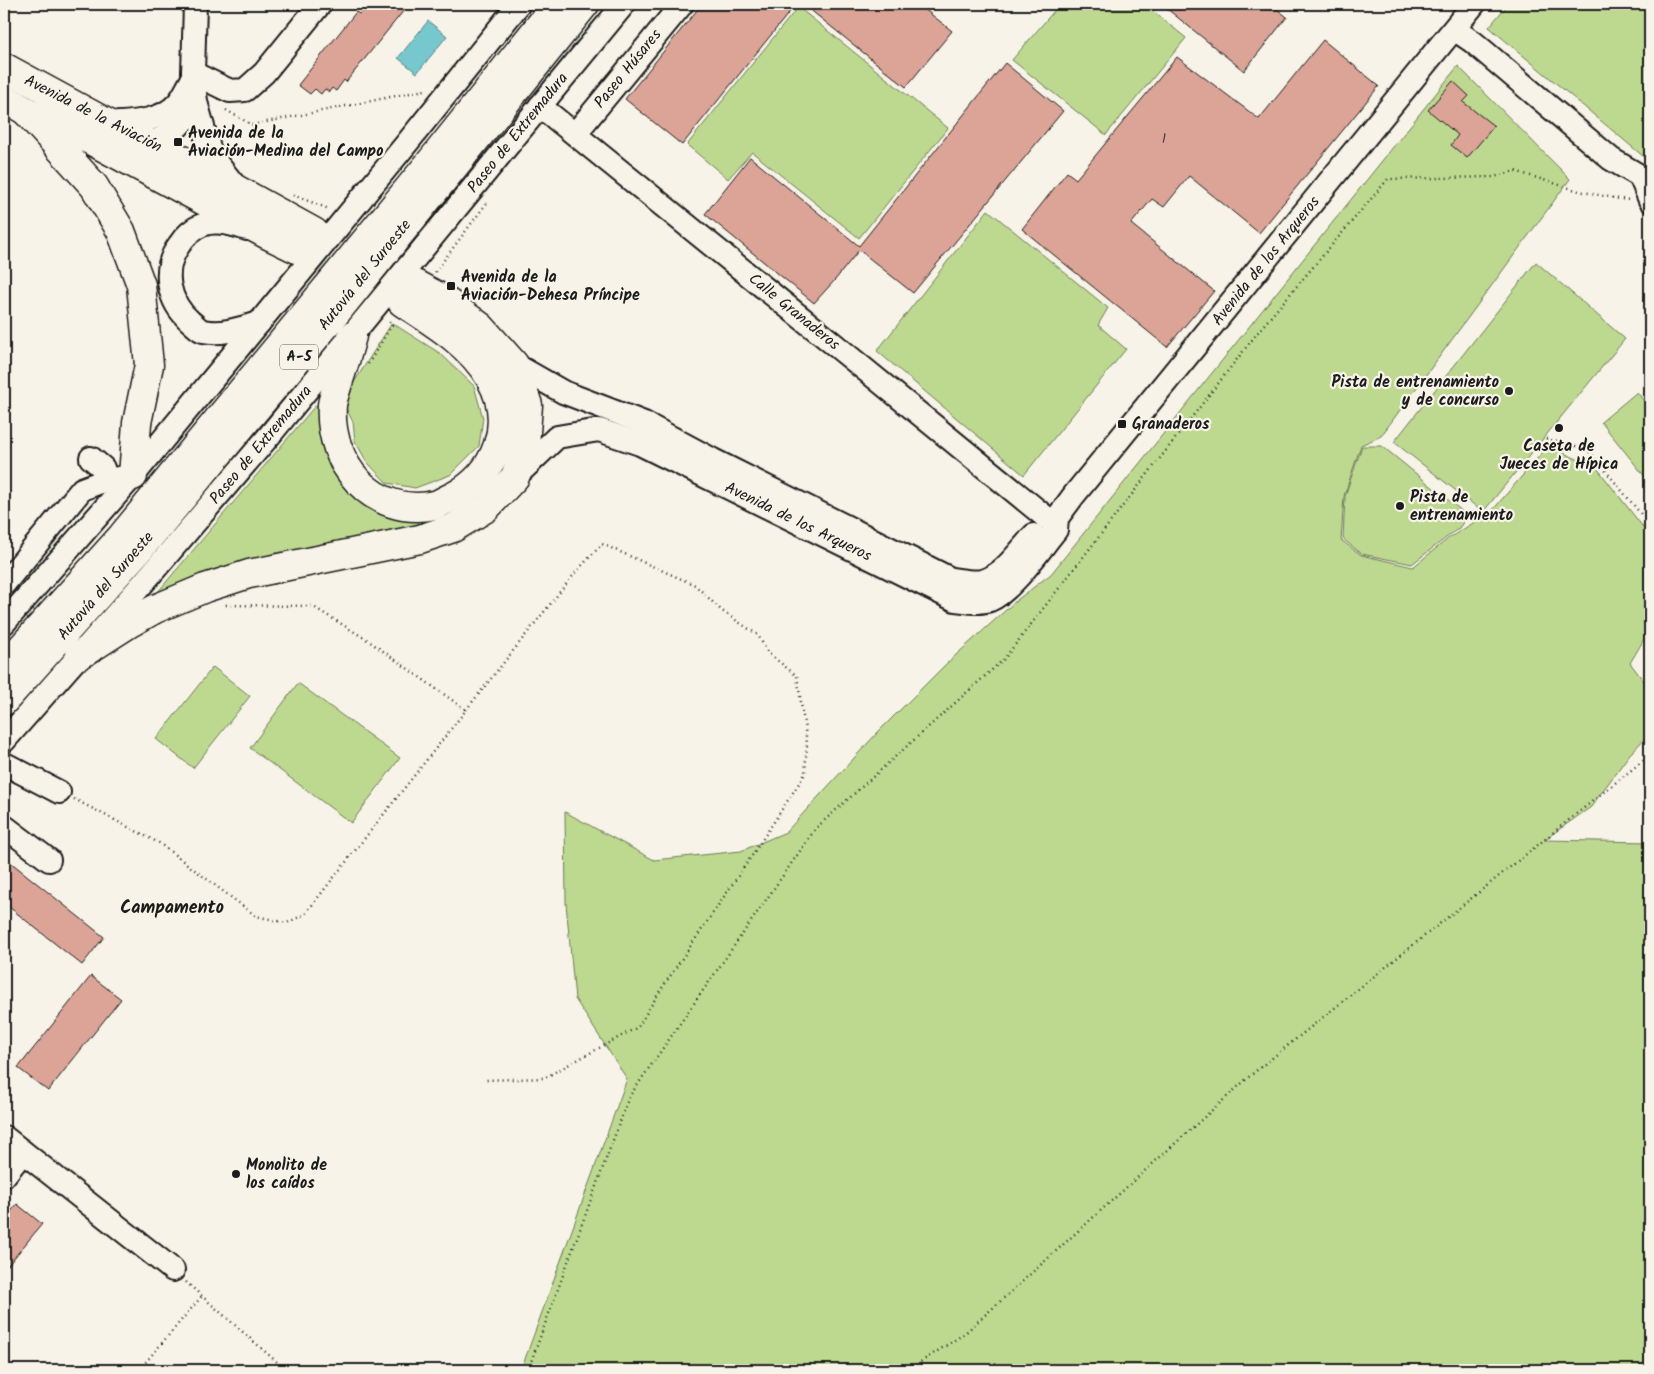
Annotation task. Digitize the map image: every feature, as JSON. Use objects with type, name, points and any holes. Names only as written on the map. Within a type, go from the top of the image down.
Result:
[{"type":"main road","name":"Autovía del Suroeste","points":[[4,667],[122,536],[428,165],[557,4]]},
{"type":"main road","name":"Autovía del Suroeste","points":[[4,701],[147,540],[334,315],[585,4]]},
{"type":"main road","name":"Avenida de la Aviación","points":[[4,67],[107,136],[266,234],[308,242],[240,192],[150,143],[107,136],[73,130],[15,104]]},
{"type":"main road","points":[[15,104],[94,186],[121,231],[141,285],[149,365],[137,423],[134,476]]},
{"type":"main road","points":[[352,336],[332,404],[334,437],[346,467],[360,485],[383,499],[399,504],[415,507],[436,504],[461,492],[480,477],[500,442],[503,418],[498,398],[490,378],[474,356],[408,294]]},
{"type":"main road","points":[[80,655],[155,609],[205,588],[268,570],[420,539],[453,528],[486,508],[515,477],[525,446],[528,405],[514,364],[481,327],[443,299],[408,294]]},
{"type":"street","points":[[195,4],[193,75],[196,102],[209,148],[216,162],[240,192]]},
{"type":"street","points":[[193,75],[230,91],[246,90],[264,73],[320,4]]},
{"type":"street","points":[[4,623],[134,476],[519,4]]},
{"type":"street","name":"Paseo de Extremadura","points":[[4,742],[188,532],[352,336],[624,4]]},
{"type":"street","name":"Paseo Húsares","points":[[575,134],[682,4]]},
{"type":"street","name":"Avenida de los Arqueros","points":[[514,364],[563,392],[644,423],[951,579],[969,582],[982,581],[998,574],[1052,518],[1474,4]]},
{"type":"street","points":[[1454,28],[1611,159],[1645,177],[1642,200]]},
{"type":"street","points":[[107,136],[135,122],[162,115],[177,104],[193,75]]},
{"type":"street","points":[[150,143],[162,139],[178,128],[196,102]]},
{"type":"street","name":"Calle Granaderos","points":[[540,106],[1052,518]]},
{"type":"street","name":"Avenida de la Aviación","points":[[259,323],[223,333],[201,331],[182,314],[171,293],[168,272],[171,256],[186,235],[203,224],[225,223],[266,234]]},
{"type":"street","name":"Avenida de los Arqueros","points":[[515,477],[557,437],[599,430],[640,444],[955,600],[972,602],[989,600],[1008,588],[1056,530],[1052,518]]},
{"type":"street","points":[[91,458],[103,468],[106,480]]},
{"type":"street","points":[[4,584],[34,537],[82,489],[106,480],[134,476]]},
{"type":"street","points":[[5,764],[59,792]]},
{"type":"street","points":[[4,826],[49,860]]},
{"type":"street","points":[[4,1137],[173,1270]]},
{"type":"street","points":[[4,1176],[23,1152]]},
{"type":"path","points":[[222,107],[252,125],[430,89]]},
{"type":"path","points":[[528,1370],[629,1097],[816,828],[1004,660],[1262,327],[1388,179],[1494,176],[1515,171],[1579,190],[1619,199],[1642,200]]},
{"type":"path","points":[[385,335],[408,294],[435,272],[491,197]]},
{"type":"path","points":[[317,204],[329,209]]},
{"type":"path","points":[[1546,438],[1579,447],[1591,453],[1650,524]]},
{"type":"path","points":[[59,792],[159,843],[256,916],[287,923],[305,914],[575,573],[602,544],[696,585],[722,611],[758,635],[768,653],[797,676],[807,743],[805,774],[638,1027],[544,1078],[485,1080]]},
{"type":"path","points":[[217,606],[312,606],[366,639],[466,710]]},
{"type":"path","points":[[908,1370],[964,1334],[1251,1075],[1650,756]]},
{"type":"path","points":[[173,1270],[286,1370]]},
{"type":"path","points":[[139,1370],[202,1296]]},
{"type":"green space","points":[[1060,4],[1144,4],[1186,38],[1106,135],[1012,60]]},
{"type":"green space","points":[[1508,4],[1650,4],[1650,162],[1489,27]]},
{"type":"green space","points":[[798,7],[948,128],[859,238],[752,152],[728,179],[687,145]]},
{"type":"green space","points":[[1458,66],[1570,179],[1381,436],[1361,445],[1344,496],[1341,540],[1361,555],[1413,567],[1449,538],[1491,512],[1548,446],[1597,468],[1650,536],[1650,629],[1630,663],[1650,689],[1650,733],[1629,755],[1591,807],[1544,840],[1650,842],[1650,1370],[521,1370],[627,1079],[575,999],[566,903],[565,812],[654,860],[741,851],[786,832],[879,731],[946,664],[1017,600],[1051,574]]},
{"type":"green space","points":[[988,210],[1108,308],[1098,325],[1126,349],[1024,475],[877,351]]},
{"type":"green space","name":"Pista de entrenamiento y de concurso","points":[[1536,262],[1625,339],[1483,512],[1394,442]]},
{"type":"green space","points":[[392,323],[441,354],[474,386],[483,418],[479,446],[450,475],[415,488],[387,483],[367,462],[355,441],[353,422],[342,401]]},
{"type":"green space","points":[[1637,392],[1650,409],[1650,483],[1601,422]]},
{"type":"green space","points":[[322,404],[322,438],[330,469],[355,497],[390,515],[432,515],[430,526],[151,600],[315,406]]},
{"type":"green space","name":"Pista de entrenamiento","points":[[1362,446],[1382,446],[1468,516],[1459,528],[1412,564],[1362,554],[1343,539],[1345,496]]},
{"type":"green space","points":[[213,667],[250,696],[193,768],[156,739]]},
{"type":"green space","points":[[298,683],[400,758],[351,823],[250,748]]},
{"type":"water","points":[[428,21],[447,36],[417,73],[398,58]]},
{"type":"building","points":[[368,4],[409,4],[346,82],[344,80],[336,91],[332,88],[329,92],[325,89],[321,94],[315,89],[310,94],[298,85],[356,12],[359,14]]},
{"type":"building","points":[[702,4],[796,4],[682,145],[625,99]]},
{"type":"building","points":[[803,4],[918,4],[952,31],[906,87]]},
{"type":"building","points":[[1161,4],[1271,4],[1287,17],[1244,71]]},
{"type":"building","points":[[1323,40],[1379,86],[1259,233],[1189,176],[1164,207],[1152,199],[1131,224],[1214,291],[1167,347],[1022,229],[1067,172],[1076,179],[1177,57],[1259,119]]},
{"type":"building","points":[[1005,63],[1063,111],[913,293],[859,250],[814,303],[705,214],[750,157],[859,246]]},
{"type":"building","points":[[1453,81],[1469,96],[1463,102],[1494,126],[1467,158],[1451,145],[1458,135],[1428,110]]},
{"type":"building","points":[[4,857],[104,937],[82,965],[4,903]]},
{"type":"building","points":[[91,976],[121,999],[48,1091],[18,1068]]},
{"type":"building","points":[[17,1204],[42,1224],[4,1270],[4,1220]]},
{"type":"tunnel","points":[[301,251],[402,302]]},
{"type":"place","name":"Avenida de la Aviación-Medina del Campo","points":[[178,142]]},
{"type":"place","name":"Avenida de la Aviación-Dehesa Príncipe","points":[[451,286]]},
{"type":"place","name":"Pista de entrenamiento y de concurso","points":[[1509,391]]},
{"type":"place","name":"Granaderos","points":[[1122,424]]},
{"type":"place","name":"Caseta de Jueces de Hípica","points":[[1559,428]]},
{"type":"place","name":"Pista de entrenamiento","points":[[1400,506]]},
{"type":"place","name":"Monolito de los caídos","points":[[236,1174]]},
{"type":"district","name":"Campamento","points":[[172,908]]}]
